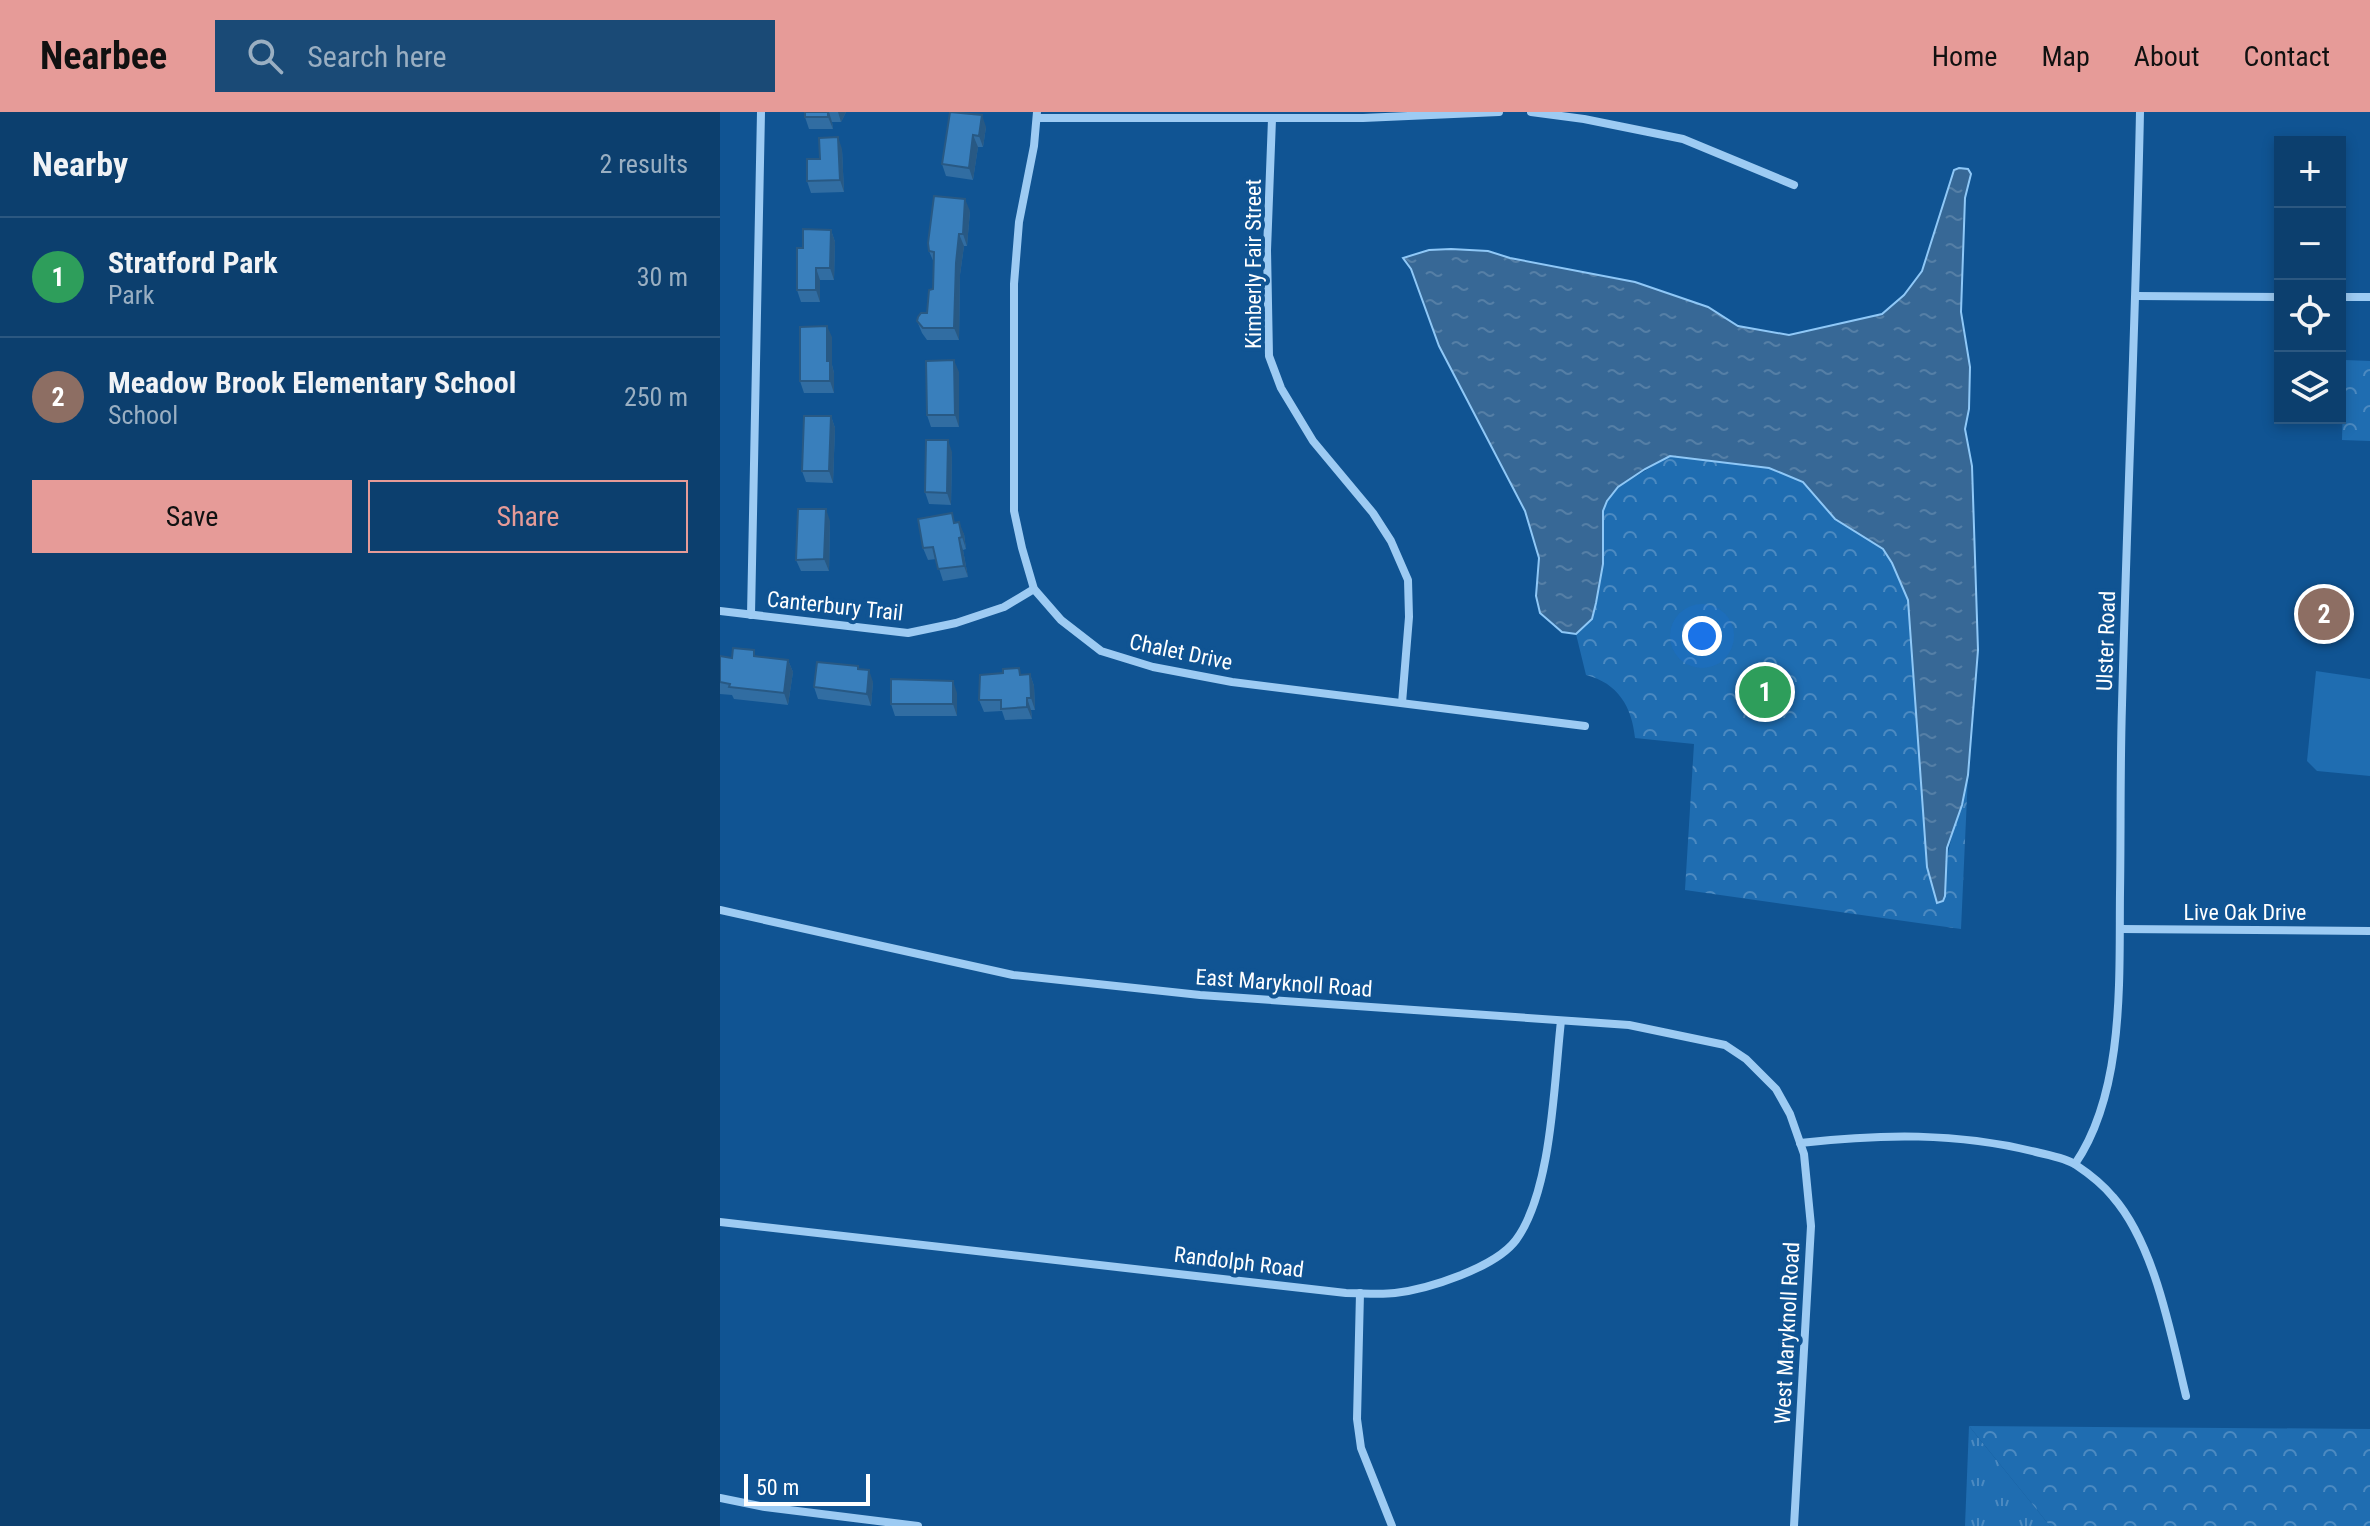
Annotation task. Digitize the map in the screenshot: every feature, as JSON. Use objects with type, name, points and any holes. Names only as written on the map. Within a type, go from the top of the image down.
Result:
[{"type":"street","points":[[751,615],[761,112]]},
{"type":"street","points":[[1037,115],[1272,119],[1499,112]]},
{"type":"street","points":[[1531,112],[1683,139],[1794,185]]},
{"type":"street","name":"Ulster Road","points":[[2075,1164],[2087,1146],[2107,1087],[2117,1005],[2122,706],[2140,112]]},
{"type":"street","name":"Chalet Drive","points":[[1037,115],[1019,222],[1013,329],[1014,511],[1034,589],[1061,620],[1101,651],[1153,667],[1232,682],[1585,726]]},
{"type":"street","name":"Kimberly Fair Street","points":[[1272,119],[1267,250],[1269,356],[1281,388],[1313,441],[1373,513],[1391,541],[1408,580],[1409,617],[1402,703]]},
{"type":"street","points":[[2136,296],[2274,297]]},
{"type":"street","points":[[2346,297],[2370,297]]},
{"type":"street","name":"Canterbury Trail","points":[[720,611],[908,633],[956,623],[1004,607],[1034,589]]},
{"type":"street","name":"East Maryknoll Road","points":[[720,910],[946,962],[1071,983],[1629,1025],[1725,1045],[1746,1059],[1776,1089],[1790,1114],[1800,1143]]},
{"type":"street","name":"Live Oak Drive","points":[[2120,929],[2370,931]]},
{"type":"street","name":"Randolph Road","points":[[720,1222],[1360,1293],[1395,1293],[1449,1279],[1498,1257],[1516,1241],[1539,1194],[1561,1021]]},
{"type":"street","points":[[1800,1143],[1869,1135],[1945,1138],[1998,1143],[2075,1164],[2113,1197],[2138,1237],[2163,1303],[2186,1396]]},
{"type":"street","name":"West Maryknoll Road","points":[[1794,1526],[1811,1226],[1804,1154],[1800,1143]]},
{"type":"street","points":[[1360,1293],[1357,1419],[1361,1448],[1392,1526]]},
{"type":"street","points":[[720,1498],[765,1507],[918,1526]]},
{"type":"green space","points":[[2346,360],[2370,361],[2370,441],[2342,440],[2342,424],[2346,424]]},
{"type":"green space","points":[[1670,456],[1769,468],[1803,482],[1835,519],[1883,549],[1892,563],[1908,600],[1927,867],[1945,896],[1946,865],[1968,775],[1961,929],[1685,890],[1694,744],[1635,738],[1631,716],[1615,690],[1586,675],[1576,634],[1592,619],[1596,603],[1603,564],[1603,511],[1607,501],[1618,487]]},
{"type":"green space","points":[[2316,671],[2370,679],[2370,776],[2317,771],[2307,761]]},
{"type":"green space","points":[[1969,1426],[2050,1526],[1965,1526]]},
{"type":"green space","points":[[1969,1426],[2370,1429],[2370,1526],[2050,1526]]},
{"type":"water","points":[[1968,169],[1971,174],[1965,198],[1961,312],[1970,367],[1965,429],[1972,466],[1978,650],[1968,775],[1962,805],[1947,848],[1945,896],[1943,901],[1937,903],[1927,867],[1908,600],[1883,549],[1835,519],[1803,482],[1769,468],[1670,456],[1618,487],[1607,501],[1603,511],[1603,564],[1592,619],[1576,634],[1562,632],[1540,613],[1536,596],[1539,558],[1525,511],[1439,346],[1411,269],[1403,258],[1429,250],[1488,251],[1635,282],[1708,307],[1738,326],[1789,335],[1882,314],[1904,295],[1922,271],[1954,170]]},
{"type":"building","points":[[805,112],[828,112],[828,117],[805,117]]},
{"type":"building","points":[[950,112],[982,115],[979,136],[973,135],[969,168],[942,164]]},
{"type":"building","points":[[838,137],[840,180],[807,181],[807,159],[820,159],[819,138]]},
{"type":"building","points":[[934,196],[965,199],[963,234],[959,234],[956,263],[954,328],[923,328],[917,321],[921,313],[927,313],[929,290],[933,289],[934,252],[929,251],[928,243]]},
{"type":"building","points":[[803,229],[831,230],[830,268],[816,268],[816,290],[797,290],[797,248],[803,248]]},
{"type":"building","points":[[827,326],[830,381],[800,381],[800,327]]},
{"type":"building","points":[[954,360],[955,415],[927,415],[926,361]]},
{"type":"building","points":[[804,416],[831,416],[829,471],[802,471]]},
{"type":"building","points":[[926,440],[948,440],[947,493],[925,492]]},
{"type":"building","points":[[798,509],[826,509],[824,559],[796,560]]},
{"type":"building","points":[[952,513],[954,523],[959,522],[964,566],[938,569],[933,547],[923,548],[918,519]]},
{"type":"building","points":[[733,648],[754,650],[754,656],[788,660],[784,693],[729,687],[730,684],[720,682],[720,656],[732,658]]},
{"type":"building","points":[[817,662],[869,670],[867,694],[814,687]]},
{"type":"building","points":[[1019,668],[1020,675],[1030,674],[1031,698],[1027,698],[1027,707],[1001,709],[1001,700],[979,700],[980,675]]},
{"type":"building","points":[[891,679],[953,681],[953,704],[891,704]]},
{"type":"place","name":"Meadow Brook Elementary School","points":[[2324,614]]},
{"type":"place","name":"Stratford Park","points":[[1765,692]]}]
